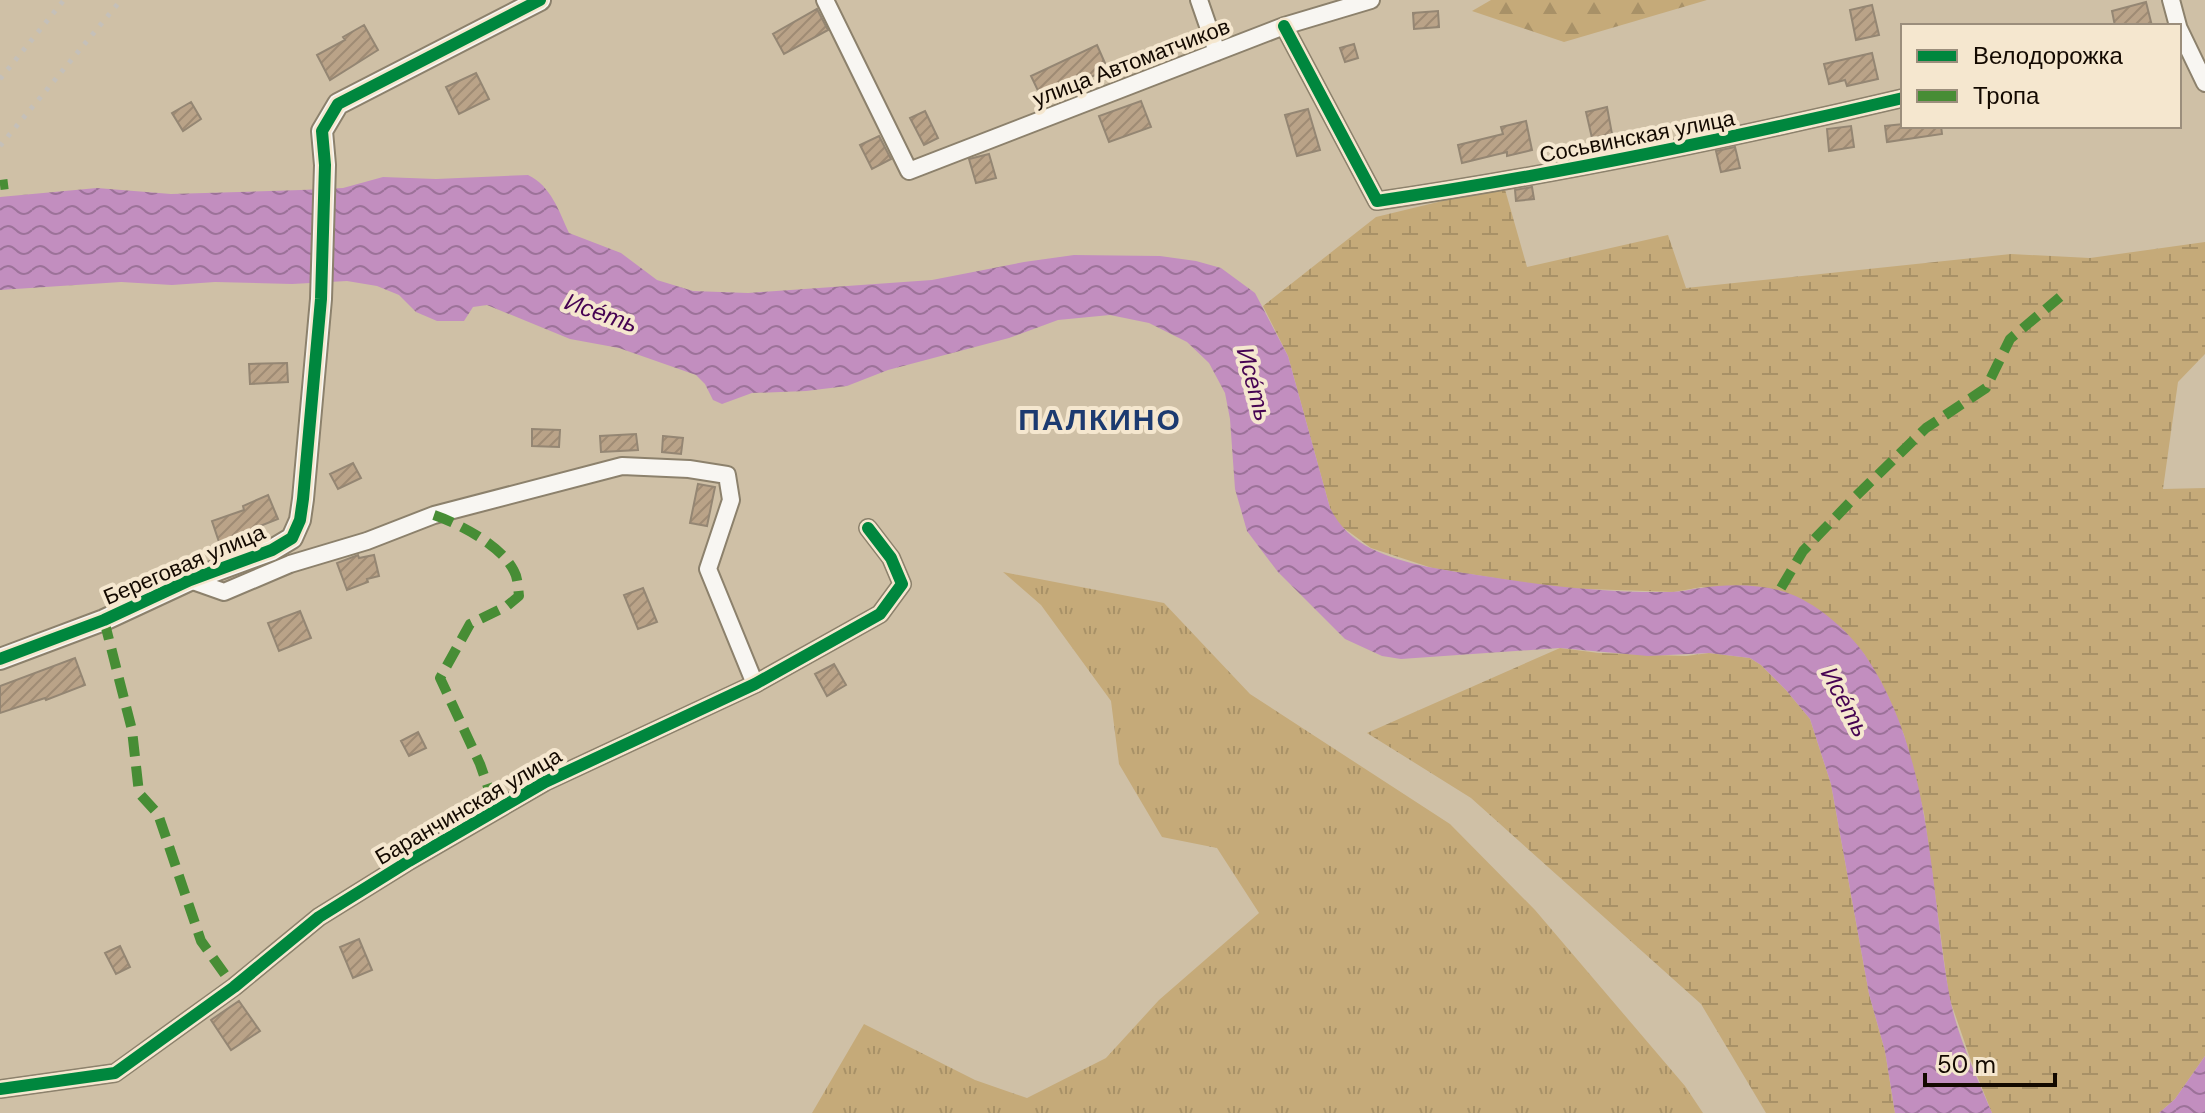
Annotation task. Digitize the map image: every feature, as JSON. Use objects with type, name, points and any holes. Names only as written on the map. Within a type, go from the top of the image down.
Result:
[{"type":"street","name":"Береговая улица","points":[[0,659],[104,620],[190,580],[272,550],[292,538],[300,520],[321,299],[325,165],[322,131],[338,104],[540,0]]},
{"type":"street","name":"улица Автоматчиков","points":[[825,0],[909,171],[1284,26],[1371,0]]},
{"type":"street","points":[[1199,0],[1217,52]]},
{"type":"street","points":[[2171,0],[2177,24]]},
{"type":"street","name":"Сосьвинская улица","points":[[1284,26],[1377,201],[1514,181],[1901,98]]},
{"type":"street","points":[[2181,35],[2205,83]]},
{"type":"street","name":"Береговая улица","points":[[190,580],[224,592],[290,564],[367,541],[434,515],[622,466],[689,469],[727,475],[731,500],[708,569],[755,684]]},
{"type":"street","name":"Баранчинская улица","points":[[0,1089],[115,1073],[234,987],[319,917],[409,861],[545,782],[755,684],[880,614],[902,584],[891,558],[868,528]]},
{"type":"green space","points":[[1491,0],[1707,0],[1564,42],[1472,11]]},
{"type":"green space","points":[[1504,186],[1527,267],[1668,235],[1686,288],[2011,254],[2090,258],[2205,242],[2205,354],[2178,382],[2163,489],[2205,488],[2205,1056],[2175,1099],[2159,1113],[1992,1113],[1949,997],[1924,813],[1904,735],[1888,696],[1864,654],[1846,634],[1702,587],[1674,592],[1558,588],[1432,568],[1371,548],[1337,523],[1330,508],[1288,356],[1263,306],[1376,217]]},
{"type":"green space","points":[[1003,572],[1164,603],[1250,694],[1450,824],[1535,910],[1685,1086],[1703,1113],[812,1113],[864,1024],[975,1080],[1027,1098],[1106,1058],[1159,1000],[1259,913],[1217,848],[1162,837],[1119,764],[1111,701],[1041,605]]},
{"type":"green space","points":[[1560,648],[1599,653],[1686,656],[1709,653],[1750,658],[1786,690],[1810,719],[1831,784],[1869,994],[1885,1051],[1895,1113],[1766,1113],[1701,1004],[1471,798],[1367,733]]},
{"type":"water","name":"Исе́ть","points":[[528,175],[548,192],[569,233],[621,253],[657,280],[693,291],[748,293],[932,280],[1074,255],[1160,256],[1221,268],[1255,293],[1288,356],[1330,508],[1347,532],[1365,545],[1399,560],[1427,567],[1507,580],[1647,592],[1722,586],[1764,587],[1796,596],[1819,609],[1840,626],[1865,655],[1887,693],[1904,734],[1925,819],[1952,1008],[1992,1113],[1895,1113],[1885,1051],[1869,994],[1831,784],[1810,719],[1761,665],[1750,658],[1709,653],[1648,656],[1560,648],[1401,659],[1382,656],[1345,639],[1278,572],[1247,531],[1235,489],[1225,393],[1209,363],[1187,342],[1149,323],[1110,315],[1058,320],[1009,338],[888,370],[847,386],[752,393],[722,404],[713,400],[696,375],[619,348],[570,339],[487,305],[473,307],[464,321],[437,321],[416,312],[399,295],[377,286],[347,281],[172,285],[121,282],[0,290],[0,197],[97,188],[171,194],[301,190],[343,188],[383,177],[436,179]]},
{"type":"water","points":[[2205,1056],[2205,1113],[2159,1113],[2175,1099]]},
{"type":"building","points":[[2146,2],[2152,24],[2115,24],[2112,11]]},
{"type":"building","points":[[1872,5],[1879,35],[1856,40],[1850,10]]},
{"type":"building","points":[[817,9],[828,30],[784,54],[773,34]]},
{"type":"building","points":[[1438,11],[1439,27],[1414,29],[1413,13]]},
{"type":"building","points":[[364,25],[378,50],[330,80],[317,55],[345,40],[343,37]]},
{"type":"building","points":[[1354,44],[1358,58],[1345,62],[1340,48]]},
{"type":"building","points":[[1097,45],[1108,70],[1041,97],[1031,76]]},
{"type":"building","points":[[1872,53],[1878,79],[1847,86],[1845,80],[1829,84],[1824,64]]},
{"type":"building","points":[[476,73],[489,99],[459,114],[446,87]]},
{"type":"building","points":[[1141,101],[1151,127],[1109,142],[1099,116]]},
{"type":"building","points":[[191,102],[201,119],[183,131],[172,113]]},
{"type":"building","points":[[1607,107],[1612,134],[1592,138],[1586,112]]},
{"type":"building","points":[[1308,109],[1320,150],[1297,156],[1285,115]]},
{"type":"building","points":[[925,111],[938,138],[924,145],[910,118]]},
{"type":"building","points":[[1526,121],[1532,150],[1507,156],[1507,152],[1462,163],[1458,145],[1503,134],[1501,127]]},
{"type":"building","points":[[1851,126],[1854,147],[1829,151],[1827,129]]},
{"type":"building","points":[[1885,126],[1941,128],[1942,134],[1887,142]]},
{"type":"building","points":[[879,136],[891,159],[872,169],[860,145]]},
{"type":"building","points":[[1735,147],[1740,168],[1721,172],[1716,151]]},
{"type":"building","points":[[989,154],[996,178],[976,183],[969,159]]},
{"type":"building","points":[[1532,187],[1534,199],[1516,201],[1515,190]]},
{"type":"building","points":[[287,363],[288,382],[250,384],[249,364]]},
{"type":"building","points":[[532,429],[560,430],[559,447],[532,446]]},
{"type":"building","points":[[636,434],[638,450],[601,452],[600,436]]},
{"type":"building","points":[[663,436],[683,438],[681,454],[662,452]]},
{"type":"building","points":[[353,463],[361,478],[338,489],[330,474]]},
{"type":"building","points":[[698,484],[715,487],[707,526],[690,523]]},
{"type":"building","points":[[268,495],[278,519],[219,542],[212,521],[244,510],[243,506]]},
{"type":"building","points":[[358,555],[359,558],[374,555],[379,576],[347,590],[337,563]]},
{"type":"building","points":[[643,588],[657,622],[638,629],[624,595]]},
{"type":"building","points":[[300,611],[311,638],[279,651],[268,623]]},
{"type":"building","points":[[75,658],[85,685],[0,713],[0,686]]},
{"type":"building","points":[[834,664],[846,685],[827,696],[815,674]]},
{"type":"building","points":[[418,732],[426,748],[409,756],[401,741]]},
{"type":"building","points":[[359,939],[372,970],[353,978],[340,947]]},
{"type":"building","points":[[120,946],[130,967],[116,974],[105,953]]},
{"type":"building","points":[[239,1001],[260,1031],[231,1050],[211,1020]]},
{"type":"railway","points":[[0,79],[64,0]]},
{"type":"railway","points":[[0,146],[121,0]]},
{"type":"marked path","points":[[0,185],[8,184]]},
{"type":"marked path","points":[[1781,588],[1803,551],[1926,428],[1986,388],[2010,339],[2060,297]]},
{"type":"marked path","points":[[434,515],[468,530],[490,545],[508,562],[517,580],[519,596],[507,606],[470,624],[440,678],[480,764],[496,810]]},
{"type":"marked path","points":[[104,620],[132,730],[139,793],[158,814],[201,941],[234,987]]},
{"type":"cycle path","points":[[0,659],[104,620],[190,580],[272,550],[292,538],[300,520],[303,499],[321,299],[325,165],[322,131],[338,104],[540,0]]},
{"type":"cycle path","points":[[1284,26],[1377,201],[1641,155],[1901,98]]},
{"type":"cycle path","points":[[0,1089],[115,1073],[234,987],[319,917],[409,861],[545,782],[755,684],[880,614],[902,584],[891,558],[868,528]]},
{"type":"district","name":"ПАЛКИНО","points":[[1100,420]]}]
